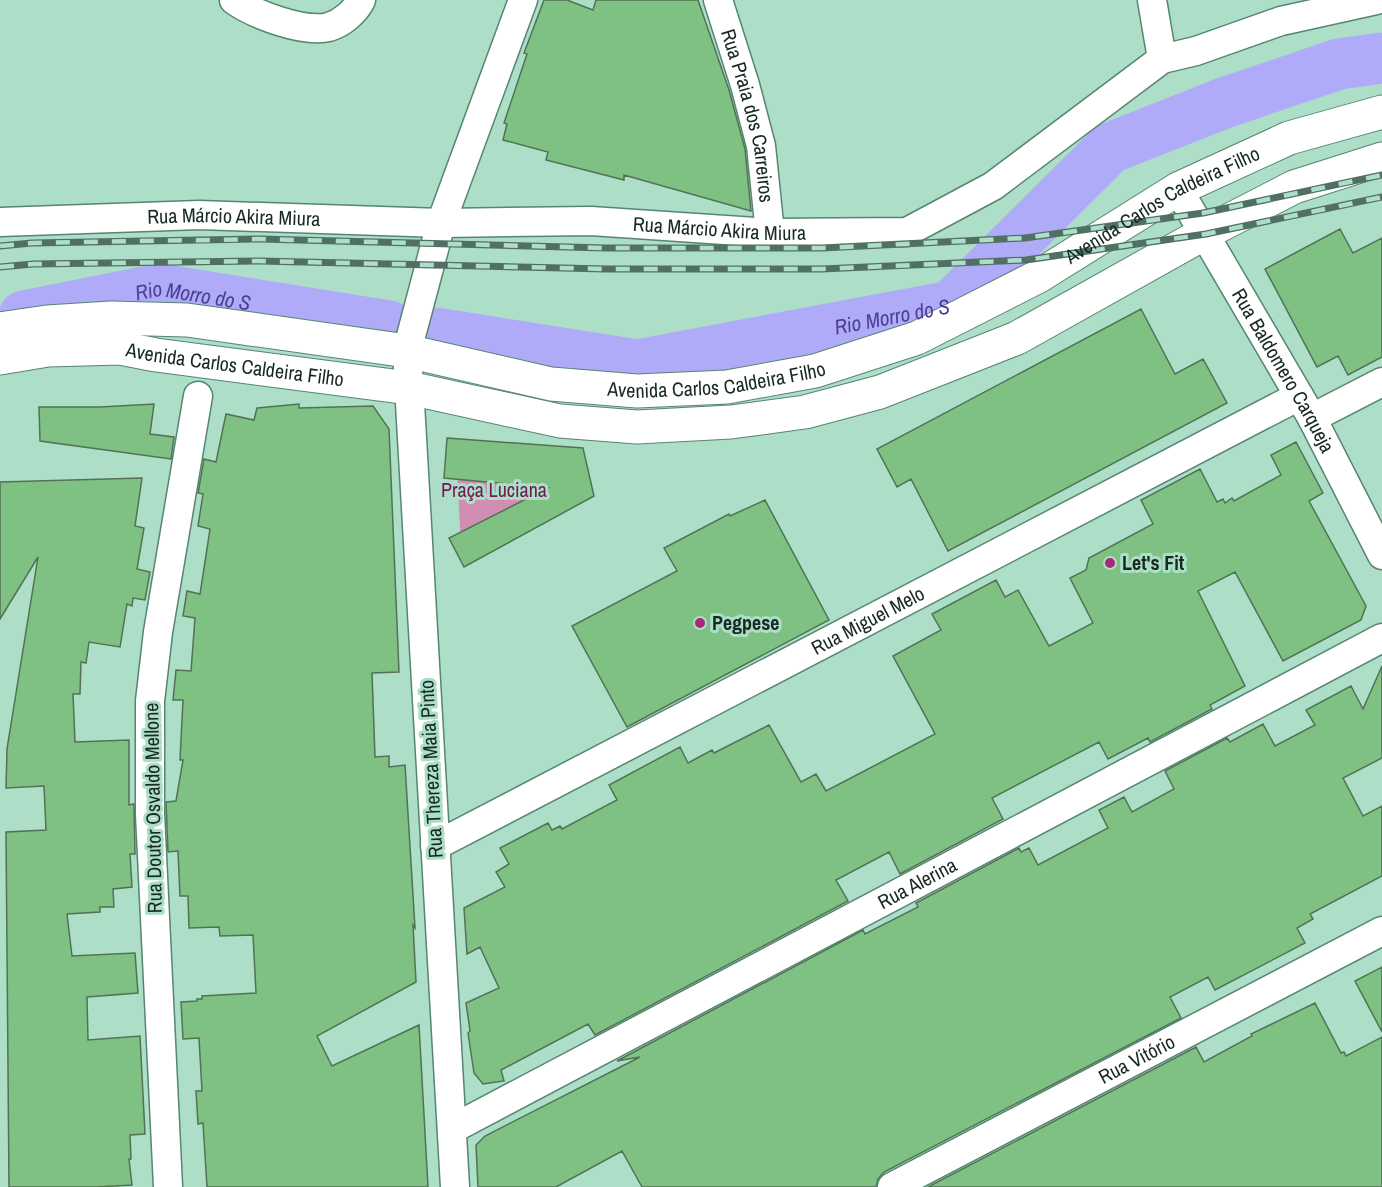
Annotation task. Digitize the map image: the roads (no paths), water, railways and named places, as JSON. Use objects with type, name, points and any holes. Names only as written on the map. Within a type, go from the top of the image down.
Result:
[{"type":"main road","name":"Avenida Carlos Caldeira Filho","points":[[0,329],[47,322],[111,318],[187,320],[407,351],[551,384],[637,391],[727,387],[815,372],[917,338],[1039,276],[1178,189],[1289,138],[1382,112]]},
{"type":"main road","name":"Avenida Carlos Caldeira Filho","points":[[0,358],[48,350],[120,348],[156,355],[409,388],[560,421],[637,427],[731,422],[805,412],[880,392],[1017,338],[1203,234],[1294,187],[1382,159]]},
{"type":"street","points":[[234,0],[265,16],[306,27],[329,27],[356,10],[361,0]]},
{"type":"street","points":[[441,223],[523,0]]},
{"type":"street","name":"Rua Praia dos Carreiros","points":[[718,0],[761,146],[770,233]]},
{"type":"street","points":[[1152,0],[1162,59]]},
{"type":"street","name":"Rua Márcio Akira Miura","points":[[0,222],[199,215],[441,223],[591,221],[770,233],[907,232],[993,186],[1162,59],[1196,51],[1281,21],[1376,0]]},
{"type":"street","name":"Rua Baldomero Carqueja","points":[[1178,189],[1305,407],[1382,555]]},
{"type":"street","name":"Rua Thereza Maia Pinto","points":[[441,223],[407,351],[455,1187]]},
{"type":"street","name":"Rua Miguel Melo","points":[[435,846],[1305,407],[1382,382]]},
{"type":"street","name":"Rua Doutor Osvaldo Mellone","points":[[168,1187],[150,814],[150,701],[158,632],[198,396]]},
{"type":"street","name":"Rua Alerina","points":[[452,1129],[1382,638]]},
{"type":"street","name":"Rua Vitório","points":[[892,1187],[1382,931]]},
{"type":"waterway","name":"Rio Morro do S","points":[[435,333],[637,365],[951,306],[1110,148],[1224,103],[1339,64],[1382,58]]},
{"type":"waterway","name":"Rio Morro do S","points":[[24,316],[159,289],[389,326]]},
{"type":"railway","points":[[0,246],[32,243],[260,239],[606,248],[822,248],[1025,238],[1203,213],[1382,175]]},
{"type":"railway","points":[[0,267],[33,264],[260,261],[606,269],[822,269],[1026,260],[1206,234],[1382,197]]},
{"type":"place","name":"Let's Fit","points":[[1110,563]]},
{"type":"place","name":"Pegpese","points":[[700,623]]},
{"type":"park label","name":"Praça Luciana","points":[[494,490]]}]
